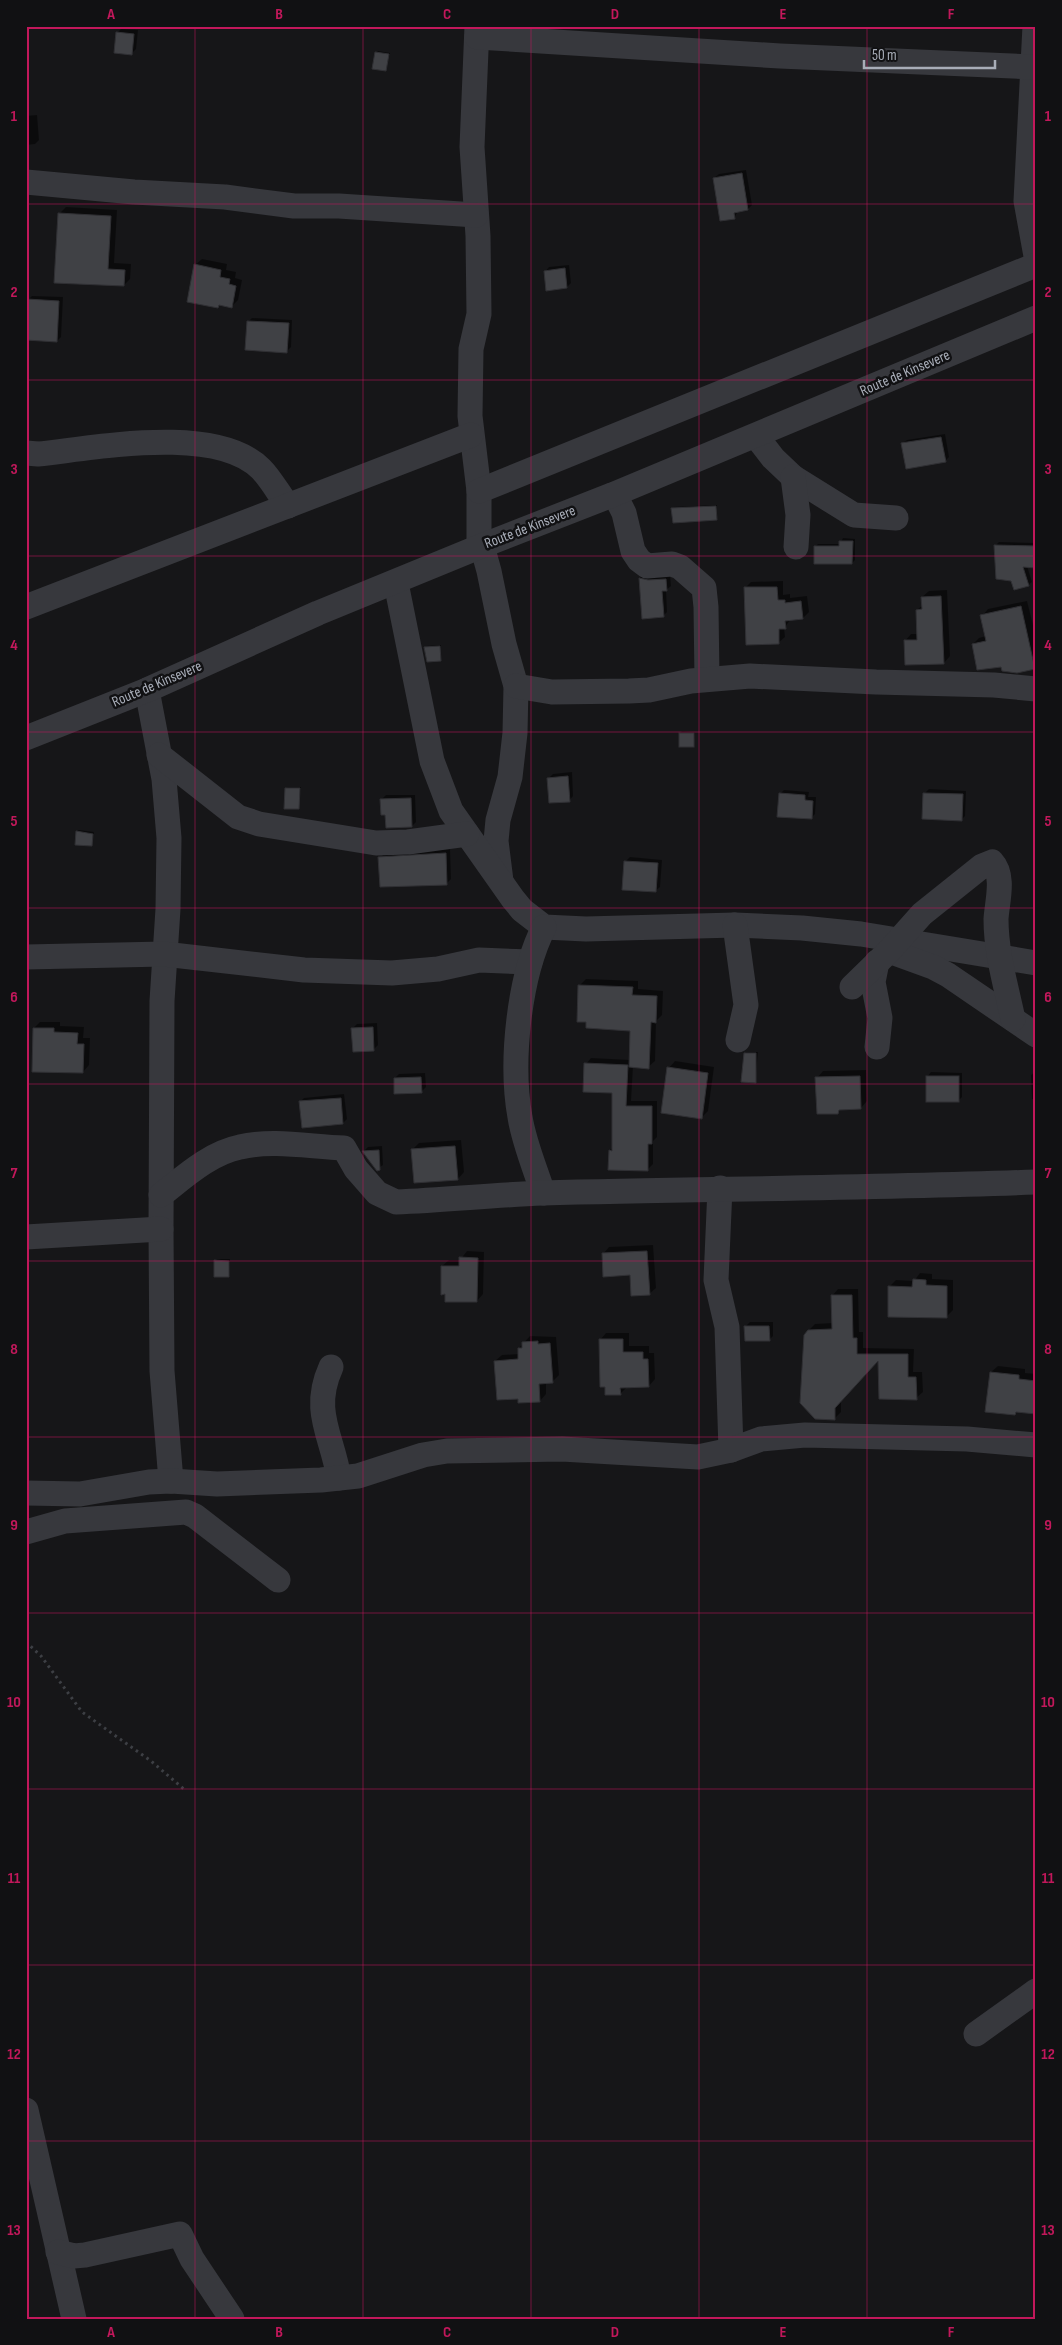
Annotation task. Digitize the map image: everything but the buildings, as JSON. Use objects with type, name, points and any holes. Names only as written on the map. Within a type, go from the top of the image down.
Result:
[{"type":"street","points":[[1035,26],[1026,201],[1036,256]]},
{"type":"street","points":[[501,884],[496,841],[498,820],[510,777],[515,733],[516,686],[504,644],[489,571],[484,553],[479,547],[478,491],[471,436],[471,349],[479,314],[472,147],[477,32],[780,56],[1033,67]]},
{"type":"street","points":[[26,182],[134,192],[225,197],[294,206],[340,206],[476,215]]},
{"type":"street","points":[[478,491],[1036,265]]},
{"type":"street","name":"Route de Kinsevere","points":[[26,738],[147,690],[318,613],[756,436],[1036,318]]},
{"type":"street","points":[[26,607],[471,436]]},
{"type":"street","points":[[756,436],[773,458],[793,477],[854,515],[896,518]]},
{"type":"street","points":[[26,453],[38,454],[172,442],[227,448],[260,468],[288,506]]},
{"type":"street","points":[[793,477],[798,515],[796,547]]},
{"type":"street","points":[[612,495],[616,497],[624,513],[633,551],[639,560],[648,566],[672,564],[680,567],[704,588],[707,679]]},
{"type":"street","points":[[396,583],[432,761],[451,811],[501,884],[522,910],[544,927],[586,929],[735,925],[802,928],[889,951],[933,967],[1036,1035]]},
{"type":"street","points":[[516,686],[552,692],[629,691],[707,679],[774,676],[1036,688]]},
{"type":"street","points":[[147,690],[159,755],[169,838],[168,909],[164,954],[161,1230],[162,1371],[171,1481]]},
{"type":"street","points":[[159,755],[238,817],[259,824],[376,843],[408,842],[467,834]]},
{"type":"street","points":[[852,987],[933,904],[982,866],[992,862],[999,876],[996,919],[999,957],[1013,1019]]},
{"type":"street","points":[[735,925],[746,1005],[738,1040]]},
{"type":"street","points":[[543,1193],[526,1143],[519,1115],[517,1085],[520,1006],[530,962],[544,927]]},
{"type":"street","points":[[889,951],[999,957],[1036,962]]},
{"type":"street","points":[[877,1047],[880,1018],[873,982],[889,951]]},
{"type":"street","points":[[26,957],[164,954],[304,970],[392,973],[438,969],[479,960],[530,962]]},
{"type":"street","points":[[161,1195],[190,1173],[224,1152],[240,1146],[258,1144],[344,1148],[356,1169],[377,1193],[386,1199],[396,1202],[543,1193],[720,1188],[894,1187],[1036,1182]]},
{"type":"street","points":[[720,1188],[716,1280],[727,1327],[731,1450]]},
{"type":"street","points":[[26,1237],[161,1230]]},
{"type":"street","points":[[331,1367],[324,1381],[321,1412],[335,1456],[339,1478]]},
{"type":"street","points":[[26,1493],[80,1494],[171,1481],[236,1484],[339,1478],[387,1468],[424,1455],[447,1451],[562,1449],[698,1457],[731,1450],[761,1439],[805,1435],[967,1439],[1036,1445]]},
{"type":"street","points":[[26,1532],[65,1521],[186,1512],[195,1516],[278,1580]]},
{"type":"street","points":[[976,2034],[1036,1991]]},
{"type":"street","points":[[26,2110],[74,2319]]},
{"type":"street","points":[[58,2252],[74,2256],[85,2255],[180,2234],[192,2259],[232,2319]]},
{"type":"path","points":[[26,1642],[41,1656],[82,1712],[151,1761],[185,1790]]}]
